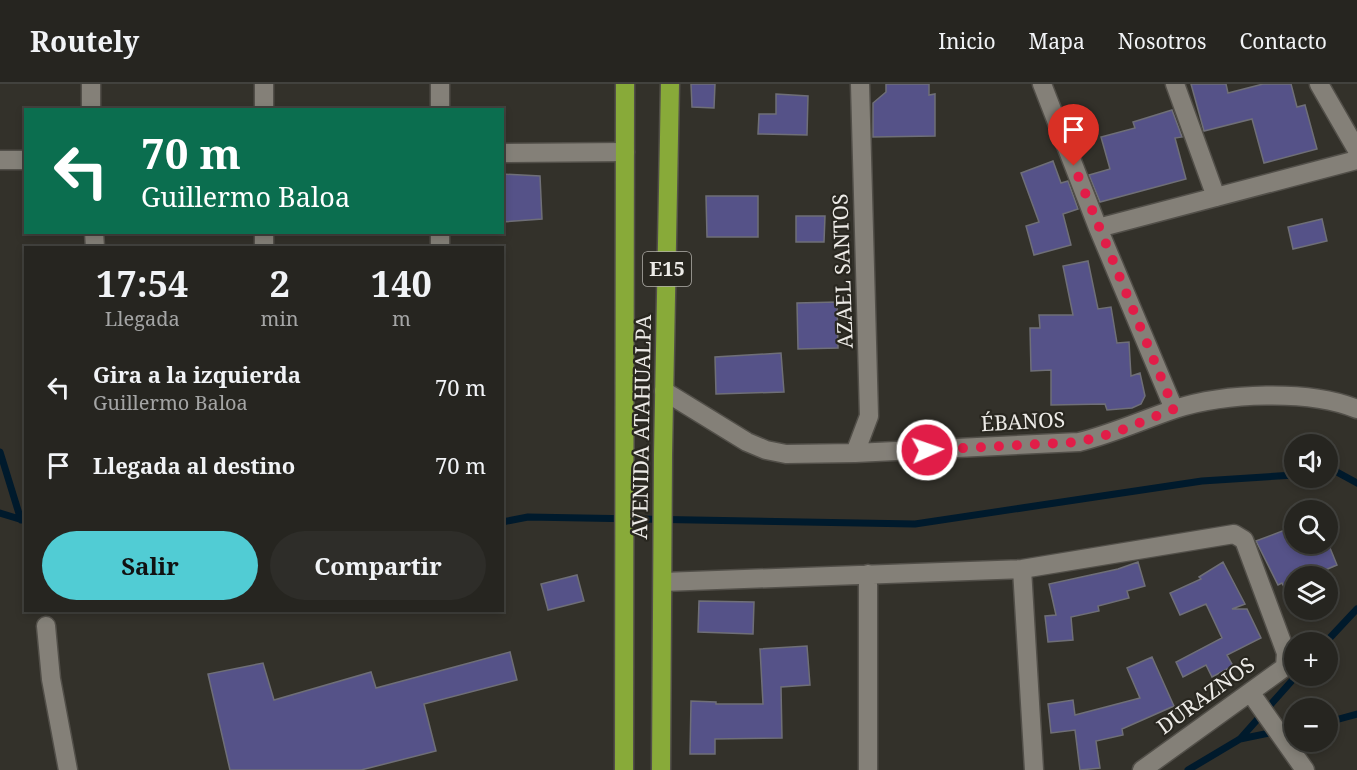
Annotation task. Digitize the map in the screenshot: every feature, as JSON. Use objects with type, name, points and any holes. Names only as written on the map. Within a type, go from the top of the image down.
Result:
[{"type":"highway","name":"AVENIDA ATAHUALPA","points":[[624,770],[625,84]]},
{"type":"highway","name":"AVENIDA ATAHUALPA","points":[[660,770],[670,84]]},
{"type":"street","points":[[91,84],[91,108]]},
{"type":"street","points":[[264,84],[264,108]]},
{"type":"street","points":[[440,84],[440,108]]},
{"type":"street","name":"AZAEL SANTOS","points":[[855,453],[868,416],[860,84]]},
{"type":"street","points":[[1042,84],[1098,228],[1174,409]]},
{"type":"street","points":[[1175,84],[1216,197]]},
{"type":"street","points":[[1319,84],[1357,150]]},
{"type":"street","points":[[504,153],[625,152]]},
{"type":"street","points":[[0,160],[24,160]]},
{"type":"street","points":[[1098,228],[1357,160]]},
{"type":"street","name":"ÉBANOS","points":[[664,390],[747,442],[766,450],[786,454],[855,453],[1079,442],[1114,433],[1174,409],[1222,400],[1299,395],[1323,398],[1357,409]]},
{"type":"street","name":"DURAZNOS","points":[[1022,569],[1234,534],[1244,540],[1286,653],[1285,667],[1142,770]]},
{"type":"street","points":[[663,582],[1022,569],[1034,770]]},
{"type":"street","points":[[867,574],[868,770]]},
{"type":"street","points":[[46,626],[51,679],[68,770]]},
{"type":"street","points":[[1250,692],[1305,770]]},
{"type":"building","points":[[691,84],[715,84],[714,108],[692,107]]},
{"type":"building","points":[[886,84],[929,84],[929,95],[935,94],[935,136],[873,137],[873,103],[886,92]]},
{"type":"building","points":[[1191,84],[1226,84],[1228,93],[1263,84],[1291,84],[1297,107],[1305,105],[1317,149],[1264,163],[1252,119],[1204,131]]},
{"type":"building","points":[[776,94],[808,96],[807,135],[758,134],[759,114],[776,114]]},
{"type":"building","points":[[1172,110],[1182,137],[1175,138],[1186,179],[1100,202],[1089,175],[1110,169],[1101,137],[1135,128],[1133,122]]},
{"type":"building","points":[[1053,161],[1061,183],[1068,181],[1078,209],[1063,214],[1071,245],[1034,255],[1026,226],[1039,222],[1021,173]]},
{"type":"building","points":[[504,174],[540,176],[542,219],[504,222]]},
{"type":"building","points":[[706,196],[758,196],[758,237],[707,237]]},
{"type":"building","points":[[796,216],[825,216],[824,242],[796,242]]},
{"type":"building","points":[[1322,219],[1327,241],[1293,249],[1288,227]]},
{"type":"building","points":[[1088,261],[1098,309],[1111,307],[1117,343],[1129,342],[1131,376],[1140,373],[1145,396],[1141,404],[1132,408],[1107,410],[1105,404],[1051,405],[1051,370],[1031,371],[1030,328],[1040,328],[1039,315],[1073,315],[1063,266]]},
{"type":"building","points":[[837,302],[838,348],[798,349],[797,303]]},
{"type":"building","points":[[781,353],[784,392],[716,394],[715,357]]},
{"type":"building","points":[[1284,530],[1284,554],[1332,554],[1337,565],[1284,566],[1284,587],[1282,583],[1278,585],[1256,541]]},
{"type":"building","points":[[1138,562],[1145,586],[1127,591],[1129,598],[1098,606],[1099,611],[1071,617],[1073,640],[1048,642],[1045,616],[1056,615],[1049,584],[1118,569]]},
{"type":"building","points":[[1223,562],[1245,604],[1232,609],[1247,609],[1261,638],[1227,655],[1233,666],[1212,677],[1206,665],[1183,677],[1176,662],[1222,638],[1206,604],[1180,615],[1170,593],[1201,579],[1199,577]]},
{"type":"building","points":[[577,575],[584,601],[548,610],[541,584]]},
{"type":"building","points":[[699,601],[754,602],[753,634],[698,632]]},
{"type":"building","points":[[807,646],[810,685],[781,687],[782,738],[715,739],[715,754],[690,754],[691,701],[716,702],[716,704],[763,704],[760,649]]},
{"type":"building","points":[[510,652],[517,680],[424,704],[436,751],[361,770],[230,770],[208,674],[263,663],[274,700],[371,672],[376,688]]},
{"type":"building","points":[[1152,657],[1174,706],[1122,729],[1123,735],[1096,741],[1100,768],[1080,770],[1075,730],[1051,733],[1048,704],[1073,700],[1075,715],[1140,698],[1127,668]]},
{"type":"waterway","points":[[0,452],[21,520]]},
{"type":"waterway","points":[[1338,473],[1357,483]]},
{"type":"waterway","points":[[504,522],[528,517],[915,524],[1202,481],[1284,476]]},
{"type":"waterway","points":[[0,513],[24,520]]},
{"type":"waterway","points":[[1335,632],[1357,609]]},
{"type":"waterway","points":[[1188,770],[1240,739],[1287,686]]},
{"type":"waterway","points":[[1338,719],[1357,714]]},
{"type":"waterway","points":[[1240,739],[1284,730]]},
{"type":"route","points":[[927,450],[1079,442],[1114,433],[1174,409],[1074,166]]}]
